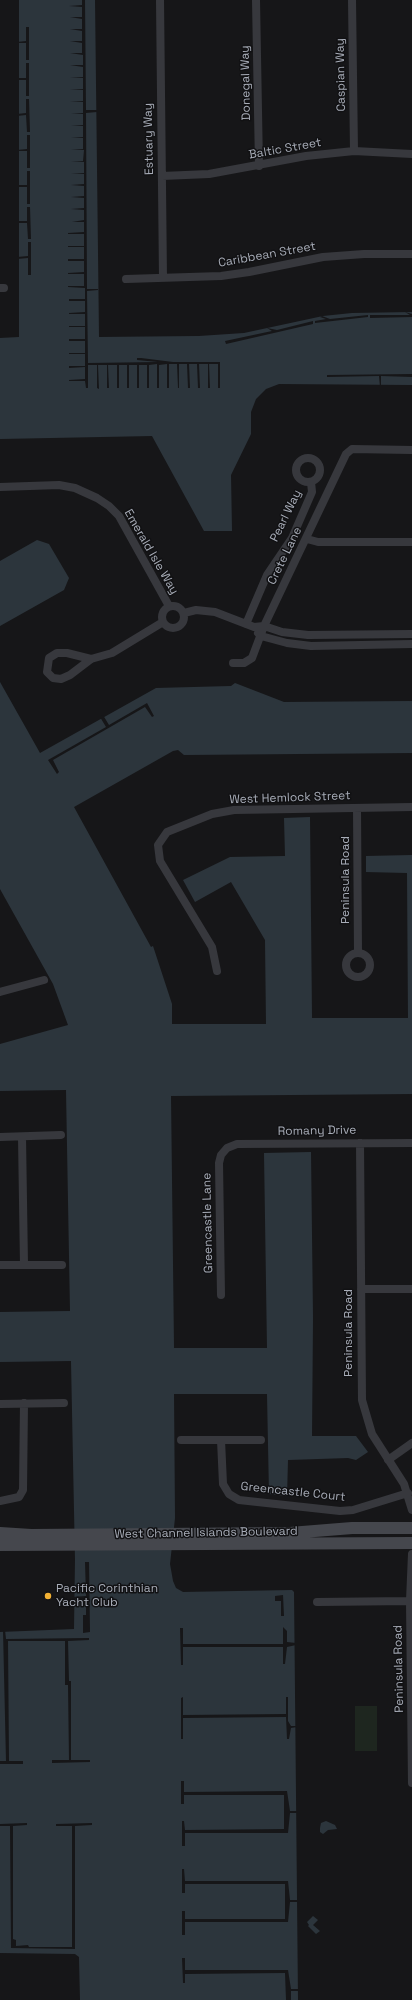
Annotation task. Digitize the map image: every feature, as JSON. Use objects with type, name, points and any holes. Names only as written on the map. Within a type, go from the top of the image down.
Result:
[{"type":"main road","name":"West Channel Islands Boulevard","points":[[217,1539],[352,1528],[412,1528]]},
{"type":"main road","name":"West Channel Islands Boulevard","points":[[0,1533],[31,1540]]},
{"type":"main road","name":"West Channel Islands Boulevard","points":[[0,1545],[31,1540],[217,1539],[412,1543]]},
{"type":"street","name":"Estuary Way","points":[[160,0],[163,278]]},
{"type":"street","name":"Donegal Way","points":[[256,0],[259,166]]},
{"type":"street","name":"Caspian Way","points":[[352,0],[354,151]]},
{"type":"street","name":"Baltic Street","points":[[162,176],[210,174],[306,156],[354,151],[412,154]]},
{"type":"street","name":"Caribbean Street","points":[[126,279],[221,276],[344,254],[412,254]]},
{"type":"street","name":"Crete Lane","points":[[233,663],[244,663],[252,658],[264,626],[346,454],[352,449],[412,450]]},
{"type":"street","name":"Pearl Way","points":[[246,624],[268,575],[292,538],[312,492],[311,482]]},
{"type":"street","name":"Emerald Isle Way","points":[[0,487],[59,485],[75,488],[97,498],[109,506],[119,516],[169,606]]},
{"type":"street","points":[[307,538],[318,542],[412,542]]},
{"type":"street","points":[[169,606],[176,606],[184,613],[184,620],[176,628],[168,627],[162,622],[162,615],[169,606]]},
{"type":"street","points":[[184,613],[196,610],[215,612],[254,627],[264,626],[282,632],[308,635],[412,634]]},
{"type":"street","points":[[91,659],[67,652],[57,653],[50,658],[47,672],[53,678],[61,679],[74,672],[91,659],[112,653],[162,622]]},
{"type":"street","points":[[254,627],[260,636],[287,643],[311,646],[412,644]]},
{"type":"street","name":"West Hemlock Street","points":[[217,971],[212,947],[160,861],[158,848],[160,840],[167,832],[204,817],[253,808],[412,807]]},
{"type":"street","name":"Peninsula Road","points":[[357,808],[358,953]]},
{"type":"street","points":[[1,989],[44,980]]},
{"type":"street","points":[[0,1137],[61,1135]]},
{"type":"street","points":[[22,1137],[24,1265]]},
{"type":"street","name":"Romany Drive","points":[[223,1151],[235,1144],[412,1142]]},
{"type":"street","name":"Peninsula Road","points":[[360,1143],[362,1400],[372,1434],[408,1493],[412,1510]]},
{"type":"street","name":"Greencastle Lane","points":[[221,1295],[219,1163],[223,1151]]},
{"type":"street","points":[[0,1265],[62,1265]]},
{"type":"street","points":[[361,1289],[412,1289]]},
{"type":"street","points":[[0,1501],[19,1497],[23,1490],[24,1403]]},
{"type":"street","points":[[0,1404],[64,1403]]},
{"type":"street","points":[[181,1440],[261,1440]]},
{"type":"street","name":"Greencastle Court","points":[[221,1440],[223,1484],[229,1494],[239,1500],[340,1511],[354,1510],[408,1493]]},
{"type":"street","points":[[388,1460],[412,1443]]},
{"type":"street","name":"Peninsula Road","points":[[412,1554],[410,1601],[412,1656],[412,1783]]},
{"type":"street","points":[[317,1602],[410,1601]]},
{"type":"shaded area","points":[[19,0],[95,0],[99,337],[199,336],[244,333],[323,316],[352,313],[412,312],[412,385],[279,384],[266,389],[256,399],[251,412],[251,434],[231,475],[232,531],[204,531],[152,436],[0,439],[0,338],[19,337]]},
{"type":"shaded area","points":[[37,540],[49,544],[69,578],[64,590],[0,626],[0,561]]},
{"type":"shaded area","points":[[0,682],[40,753],[156,688],[231,686],[235,683],[284,702],[412,701],[412,753],[184,755],[178,750],[173,751],[74,807],[151,947],[153,946],[172,1004],[172,1024],[266,1024],[265,940],[231,882],[195,902],[183,880],[230,857],[285,856],[284,818],[310,817],[312,1018],[408,1018],[407,873],[366,872],[366,856],[412,855],[412,1094],[171,1096],[174,1348],[267,1348],[264,1153],[311,1152],[313,1318],[312,1436],[356,1436],[368,1452],[356,1460],[348,1458],[288,1460],[287,1496],[269,1494],[267,1394],[174,1394],[175,1518],[170,1564],[173,1581],[176,1588],[183,1592],[292,1590],[294,1592],[298,2000],[80,2000],[79,1957],[75,1954],[0,1953],[0,1632],[74,1629],[75,1560],[71,1361],[0,1362],[0,1312],[70,1311],[66,1090],[0,1091],[0,1044],[68,1025],[53,984],[0,889]]},
{"type":"shaded area","points":[[355,1706],[377,1706],[377,1751],[355,1751]]},
{"type":"shaded area","points":[[326,1821],[335,1825],[337,1829],[328,1830],[323,1834],[320,1832],[321,1823]]},
{"type":"shaded area","points":[[313,1916],[318,1920],[313,1925],[320,1931],[316,1934],[308,1926],[309,1925],[307,1922]]},
{"type":"pier","points":[[82,0],[85,0],[86,110],[97,110],[97,112],[86,113],[87,289],[98,289],[87,291],[88,363],[158,362],[137,360],[137,358],[173,362],[220,362],[220,388],[218,388],[218,364],[209,364],[210,388],[208,388],[208,364],[199,364],[200,388],[198,388],[197,364],[189,364],[190,388],[188,388],[187,364],[179,364],[179,388],[177,364],[169,364],[169,388],[167,388],[167,364],[159,365],[159,388],[157,388],[157,364],[149,365],[149,388],[147,388],[147,365],[139,365],[139,388],[137,388],[137,365],[129,365],[129,388],[127,388],[127,365],[119,365],[119,388],[117,388],[117,365],[108,365],[109,388],[107,388],[107,365],[98,365],[99,389],[97,388],[97,365],[88,365],[88,388],[86,388],[85,381],[69,381],[85,379],[85,367],[69,368],[69,366],[85,366],[85,354],[69,353],[85,353],[85,341],[69,341],[69,339],[85,339],[85,327],[69,326],[85,326],[85,314],[69,313],[85,312],[85,301],[69,301],[69,299],[85,299],[85,288],[68,287],[84,286],[84,274],[68,274],[84,272],[84,261],[68,261],[68,259],[84,259],[84,247],[68,247],[84,246],[84,234],[68,234],[84,232],[84,222],[72,222],[84,220],[84,210],[71,209],[84,208],[84,198],[71,197],[84,196],[84,186],[71,185],[84,184],[84,174],[71,173],[84,173],[84,162],[71,161],[83,161],[84,150],[71,150],[83,149],[83,138],[71,137],[83,137],[83,126],[71,125],[83,125],[83,114],[71,113],[83,113],[83,102],[70,101],[83,101],[83,90],[70,89],[83,89],[83,78],[70,78],[83,77],[83,67],[70,65],[83,65],[83,55],[70,53],[82,53],[82,43],[70,41],[82,41],[82,31],[70,29],[82,29],[82,19],[70,17],[82,17],[82,7],[69,6],[82,5]]},
{"type":"pier","points":[[26,27],[29,27],[29,60],[26,60],[26,43],[17,43],[26,41]]},
{"type":"pier","points":[[26,63],[29,63],[29,96],[26,96],[26,80],[17,80],[17,78],[26,78]]},
{"type":"pier","points":[[26,99],[29,99],[30,132],[27,132],[26,115],[17,116],[17,114],[26,113]]},
{"type":"pier","points":[[27,135],[30,135],[30,168],[27,168],[27,151],[17,151],[27,149]]},
{"type":"pier","points":[[27,171],[30,171],[30,204],[27,204],[27,187],[17,187],[17,185],[27,185]]},
{"type":"pier","points":[[27,207],[30,207],[31,239],[28,239],[27,223],[17,223],[17,221],[27,221]]},
{"type":"pier","points":[[28,242],[31,242],[31,275],[28,275],[28,258],[17,259],[17,257],[28,256]]},
{"type":"pier","points":[[405,312],[412,314],[412,317],[370,318],[370,315],[410,315]]},
{"type":"pier","points":[[368,315],[368,317],[315,323],[315,321],[326,319],[320,317],[322,316],[330,319]]},
{"type":"pier","points":[[313,321],[313,324],[226,344],[225,341],[272,331],[267,328],[277,330]]},
{"type":"pier","points":[[412,374],[412,377],[381,376],[381,387],[379,376],[327,377],[327,375]]},
{"type":"pier","points":[[147,703],[154,716],[152,717],[145,707],[53,760],[59,772],[57,774],[48,760],[106,727],[100,717],[103,715],[109,725]]},
{"type":"pier","points":[[85,1562],[89,1562],[90,1632],[83,1633],[83,1615],[86,1615],[86,1599],[72,1599],[72,1597],[86,1596]]},
{"type":"pier","points":[[283,1595],[284,1616],[281,1616],[281,1601],[275,1601],[275,1596]]},
{"type":"pier","points":[[283,1627],[287,1631],[287,1642],[296,1643],[296,1645],[287,1647],[285,1664],[283,1664],[283,1647],[183,1647],[183,1665],[181,1665],[180,1628],[183,1628],[183,1644],[283,1644]]},
{"type":"pier","points":[[3,1630],[5,1630],[6,1639],[89,1638],[89,1640],[68,1641],[69,1681],[71,1681],[71,1760],[90,1760],[90,1762],[52,1763],[52,1760],[69,1760],[68,1685],[65,1685],[65,1641],[8,1641],[9,1761],[23,1761],[23,1764],[0,1764],[0,1761],[6,1761]]},
{"type":"pier","points":[[183,1697],[183,1715],[286,1714],[286,1697],[288,1697],[288,1721],[291,1726],[297,1727],[291,1728],[289,1739],[287,1739],[286,1717],[183,1718],[183,1739],[181,1739],[181,1698]]},
{"type":"pier","points":[[181,1781],[184,1781],[184,1792],[287,1791],[290,1811],[298,1811],[298,1813],[290,1813],[288,1833],[185,1833],[185,1846],[182,1846],[182,1821],[184,1821],[185,1830],[284,1829],[284,1795],[184,1795],[184,1804],[181,1804]]},
{"type":"pier","points":[[27,1823],[27,1825],[13,1826],[13,1939],[16,1940],[16,1946],[28,1945],[29,1947],[72,1947],[72,1826],[56,1826],[56,1824],[92,1823],[92,1825],[75,1826],[75,1949],[11,1948],[10,1826],[0,1826],[0,1824]]},
{"type":"pier","points":[[182,1869],[184,1869],[185,1881],[288,1881],[290,1900],[299,1900],[299,1902],[290,1902],[288,1922],[185,1922],[185,1935],[182,1935],[182,1911],[185,1911],[185,1919],[285,1919],[285,1884],[185,1884],[185,1893],[182,1893]]},
{"type":"pier","points":[[182,1958],[185,1958],[185,1970],[288,1970],[291,1989],[300,1989],[300,1991],[291,1991],[291,2000],[286,2000],[285,1973],[185,1974],[185,1983],[183,1983]]},
{"type":"place","name":"Pacific Corinthian Yacht Club","points":[[48,1596]]}]
